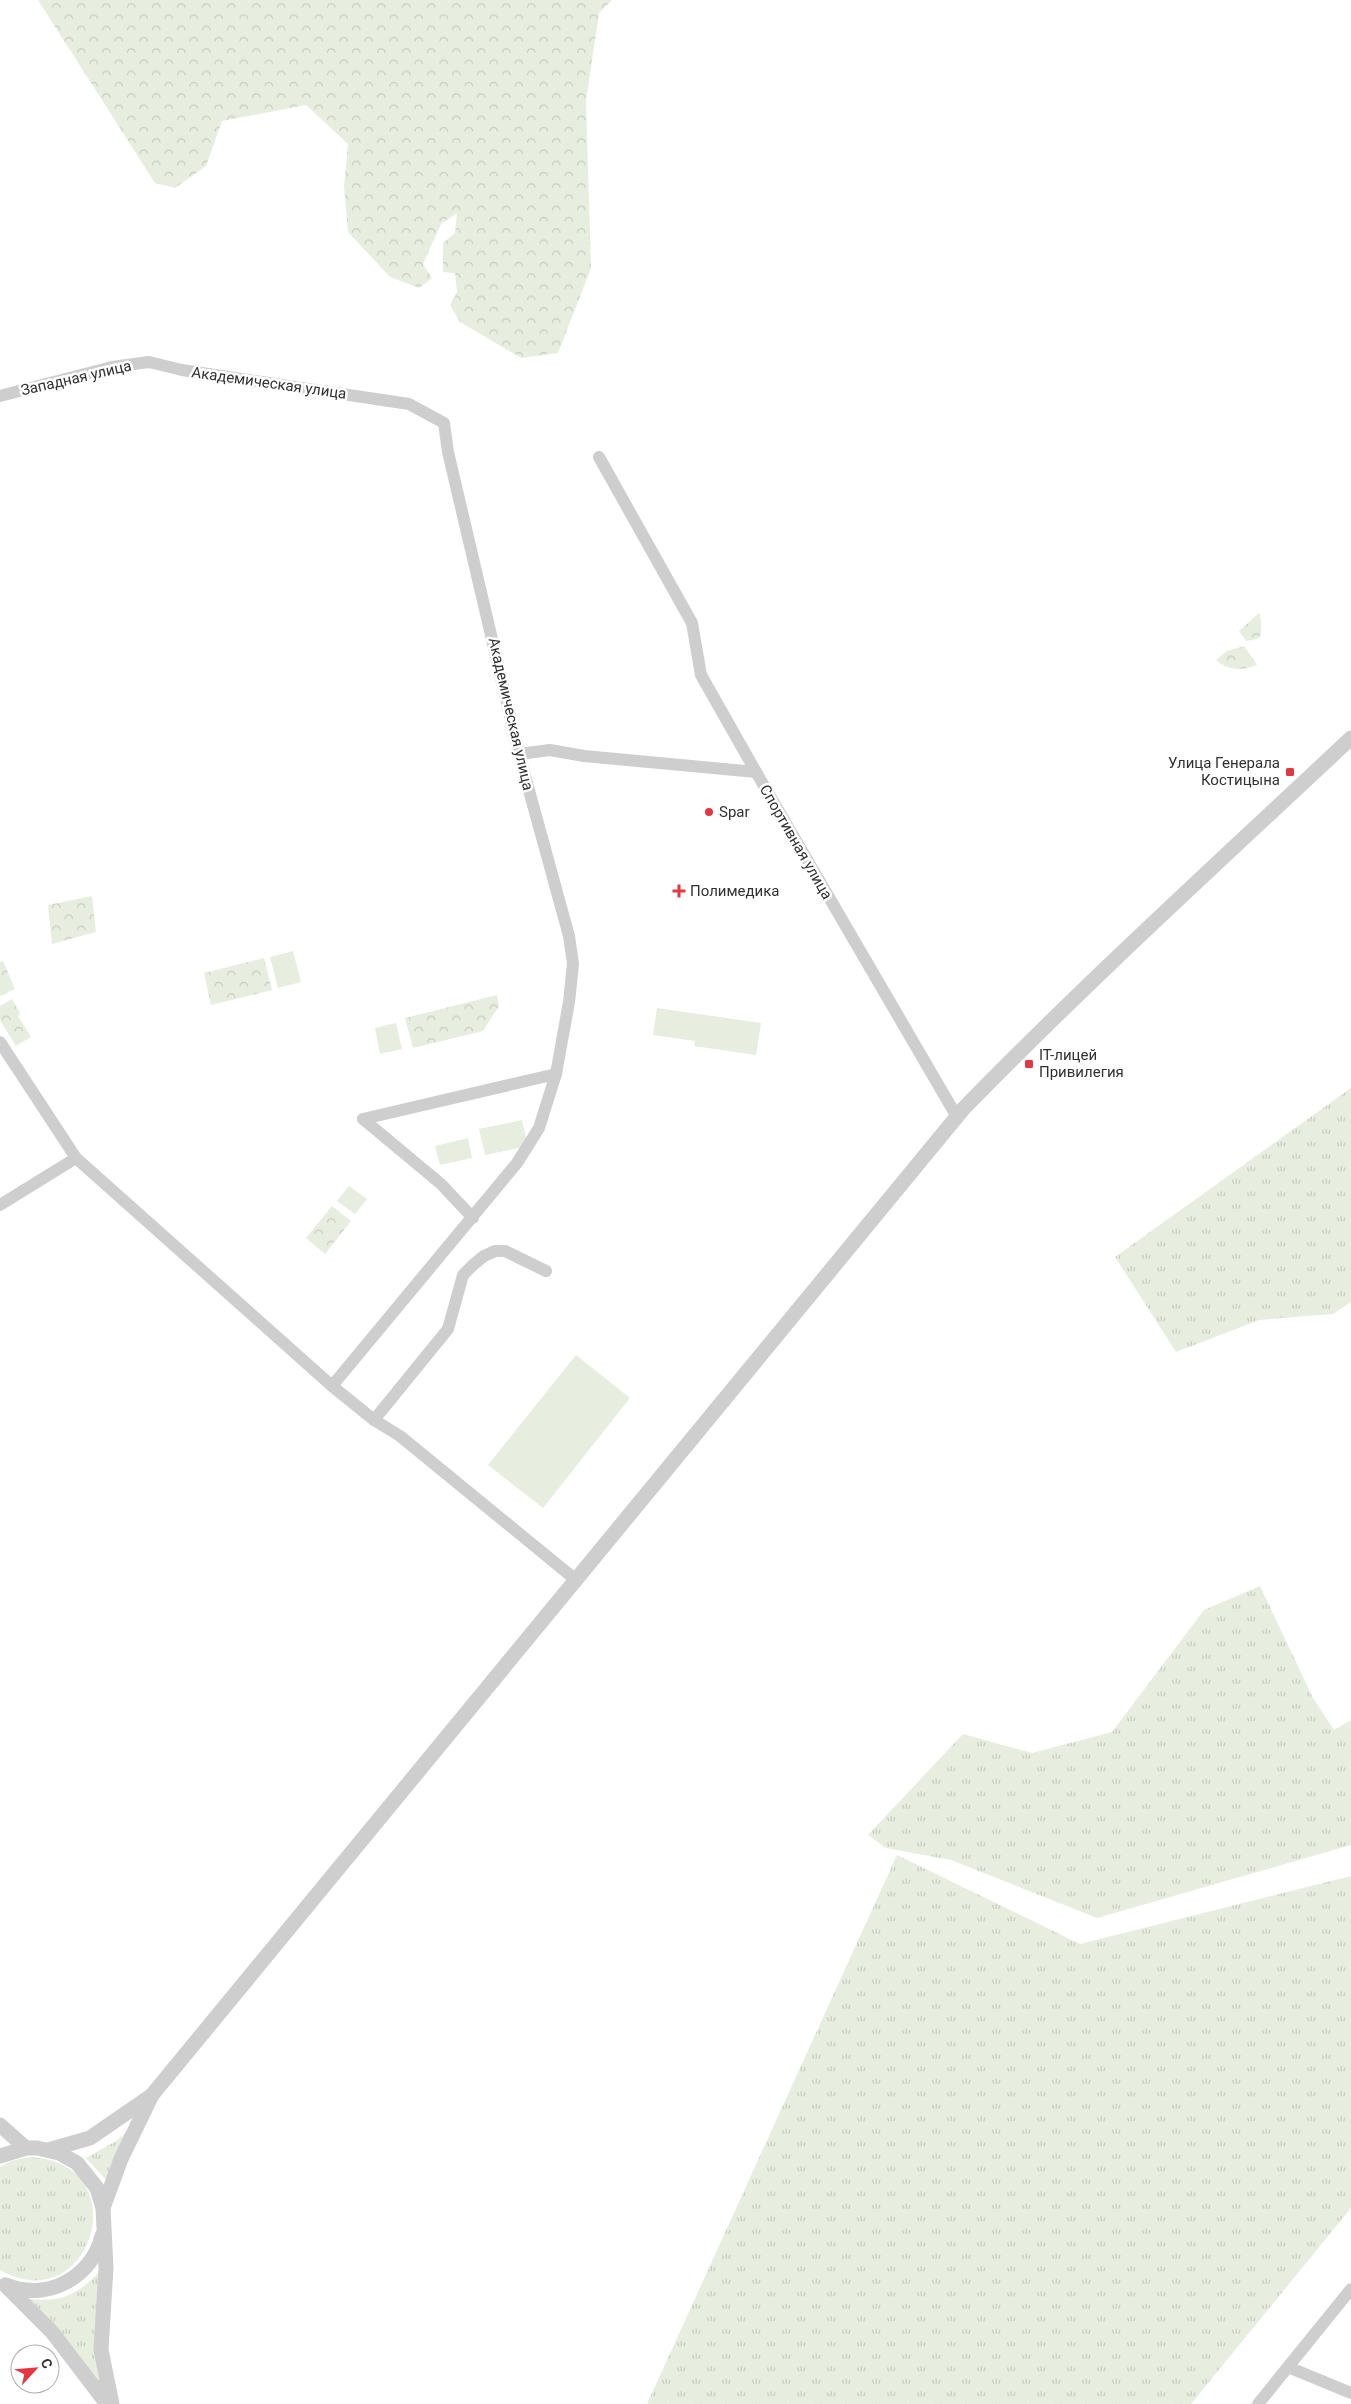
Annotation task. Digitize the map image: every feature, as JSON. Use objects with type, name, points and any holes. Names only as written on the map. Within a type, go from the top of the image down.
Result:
[{"type":"street","name":"Западная улица","points":[[0,396],[112,367],[149,362],[182,370]]},
{"type":"street","name":"Академическая улица","points":[[182,370],[409,404],[444,423],[448,452],[520,754],[572,950],[569,1002],[556,1074],[539,1128],[517,1163],[473,1218],[332,1386]]},
{"type":"street","points":[[599,457],[692,623],[701,675],[756,772]]},
{"type":"street","points":[[103,2208],[121,2159],[152,2095],[957,1117],[1045,1025],[1351,738]]},
{"type":"street","name":"Спортивная улица","points":[[520,754],[550,750],[584,756],[756,772],[957,1117]]},
{"type":"street","points":[[0,1042],[76,1158],[332,1386],[374,1420],[400,1436],[576,1580]]},
{"type":"street","points":[[473,1218],[441,1184],[363,1119],[556,1074]]},
{"type":"street","points":[[0,1205],[76,1158]]},
{"type":"street","points":[[374,1420],[448,1329],[463,1276],[473,1265],[484,1256],[495,1251],[505,1251],[546,1271]]},
{"type":"street","points":[[48,2150],[90,2138],[152,2095]]},
{"type":"street","points":[[0,2125],[26,2148]]},
{"type":"street","points":[[0,2156],[26,2148],[48,2150],[68,2157],[85,2170],[97,2188],[103,2208],[106,2268],[102,2350],[112,2404]]},
{"type":"street","points":[[2,2284],[33,2291],[44,2290],[65,2283],[84,2270],[91,2261],[103,2230]]},
{"type":"street","points":[[2,2284],[52,2332],[106,2404]]},
{"type":"street","points":[[1258,2404],[1351,2289]]},
{"type":"street","points":[[1288,2367],[1351,2393]]},
{"type":"green space","points":[[38,0],[612,0],[599,13],[586,101],[591,268],[558,353],[521,358],[460,322],[450,305],[457,292],[455,273],[443,272],[443,243],[455,233],[457,213],[441,224],[423,264],[432,278],[419,288],[390,277],[348,232],[344,186],[348,144],[306,105],[222,121],[206,166],[175,188],[155,183]]},
{"type":"green space","points":[[1259,613],[1261,635],[1257,639],[1246,641],[1239,631]]},
{"type":"green space","points":[[1244,646],[1257,665],[1235,669],[1216,660],[1227,651]]},
{"type":"green space","points":[[92,896],[96,932],[52,944],[48,905]]},
{"type":"green space","points":[[293,951],[301,982],[278,988],[270,957]]},
{"type":"green space","points":[[264,958],[272,990],[211,1005],[204,973]]},
{"type":"green space","points":[[3,961],[15,989],[0,996],[0,962]]},
{"type":"green space","points":[[497,995],[499,1006],[483,1031],[413,1048],[405,1018]]},
{"type":"green space","points":[[12,999],[20,1013],[18,1016],[31,1037],[16,1046],[0,1020],[0,1006]]},
{"type":"green space","points":[[657,1008],[761,1023],[756,1055],[694,1046],[695,1041],[653,1035]]},
{"type":"green space","points":[[396,1023],[402,1049],[380,1054],[375,1028]]},
{"type":"green space","points":[[1351,1088],[1351,1302],[1333,1314],[1259,1320],[1176,1352],[1115,1257]]},
{"type":"green space","points":[[522,1120],[528,1146],[485,1155],[479,1129]]},
{"type":"green space","points":[[468,1138],[472,1158],[440,1165],[435,1146]]},
{"type":"green space","points":[[349,1186],[367,1199],[355,1214],[337,1201]]},
{"type":"green space","points":[[332,1206],[351,1221],[325,1254],[306,1238]]},
{"type":"green space","points":[[576,1355],[630,1398],[543,1508],[488,1465]]},
{"type":"green space","points":[[1260,1586],[1313,1698],[1334,1730],[1351,1720],[1351,1845],[1097,1918],[951,1860],[886,1848],[868,1835],[963,1734],[1032,1753],[1112,1732],[1204,1610]]},
{"type":"green space","points":[[897,1855],[1080,1944],[1351,1876],[1351,2208],[1191,2404],[647,2404]]},
{"type":"green space","points":[[130,2129],[108,2182],[86,2158],[116,2141]]},
{"type":"green space","points":[[30,2157],[64,2165],[84,2184],[93,2209],[90,2235],[79,2258],[59,2275],[32,2280],[0,2270],[0,2167],[11,2161]]},
{"type":"green space","points":[[102,2269],[105,2396],[71,2344],[29,2299],[51,2300],[69,2295],[86,2285]]},
{"type":"place","name":"Улица Генерала Костицына","points":[[1290,772]]},
{"type":"place","name":"Spar","points":[[709,812]]},
{"type":"place","name":"Полимедика","points":[[679,891]]},
{"type":"place","name":"IT-лицей Привилегия","points":[[1029,1064]]}]
